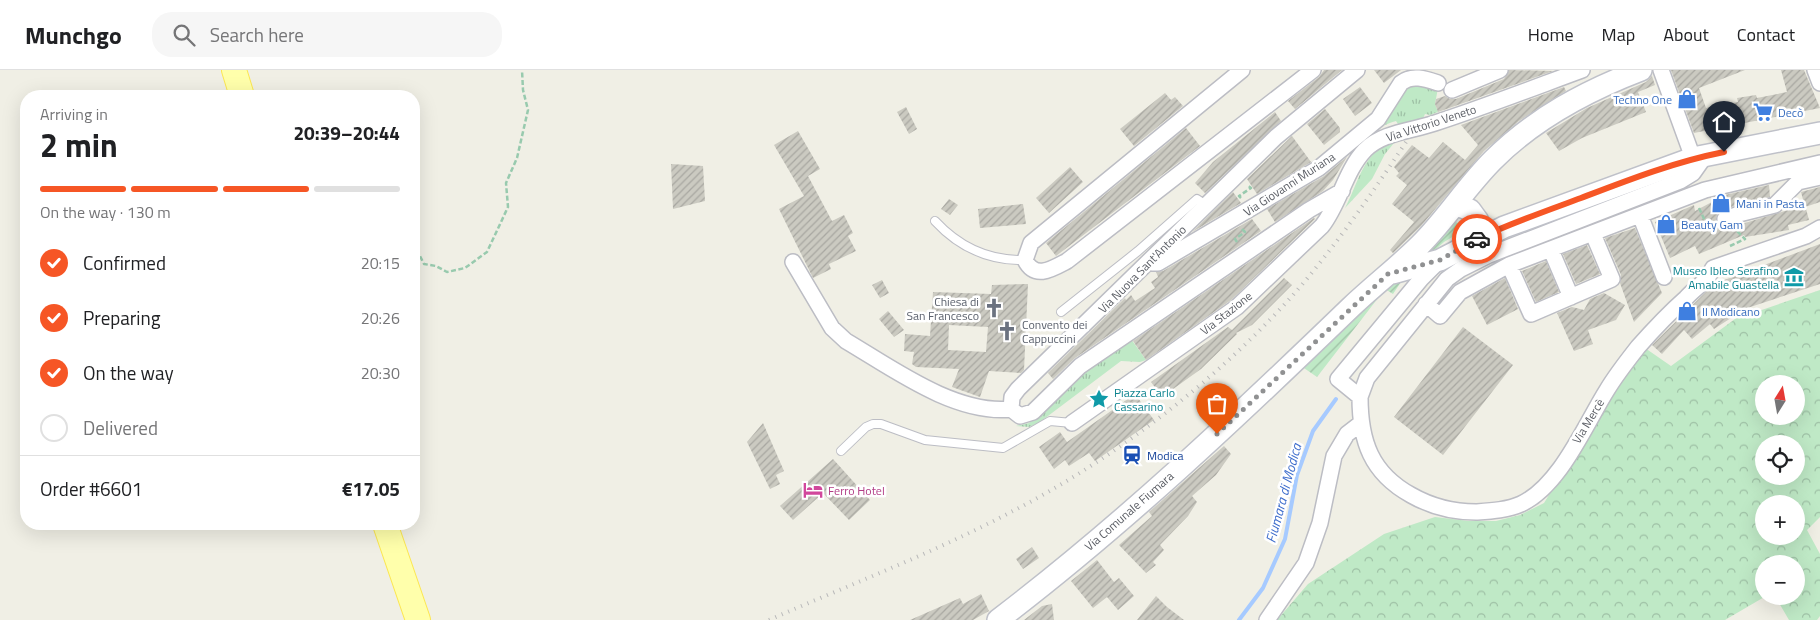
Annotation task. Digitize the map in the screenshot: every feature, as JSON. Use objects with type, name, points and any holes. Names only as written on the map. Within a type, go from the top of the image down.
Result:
[{"type":"main road","points":[[234,70],[240,90]]},
{"type":"main road","points":[[387,530],[418,620]]},
{"type":"street","points":[[1242,70],[1031,243],[1025,260],[1028,267],[1041,272],[1050,270],[1067,261],[1313,70]]},
{"type":"street","name":"Via Nuova Sant'Antonio","points":[[1011,409],[1012,397],[1018,389],[1149,263],[1206,205],[1240,178],[1276,137],[1358,70]]},
{"type":"street","points":[[1452,90],[1500,70]]},
{"type":"street","name":"Via Vittorio Veneto","points":[[1322,226],[1334,211],[1356,162],[1375,142],[1386,136],[1437,123],[1582,70]]},
{"type":"street","points":[[1431,261],[1426,304],[1367,378],[1360,397],[1338,379],[1409,293],[1431,261],[1457,205],[1492,160],[1538,121],[1588,92],[1641,70]]},
{"type":"street","points":[[1431,261],[1489,254],[1680,181],[1693,173],[1699,157],[1661,70]]},
{"type":"street","points":[[1815,70],[1820,83]]},
{"type":"street","name":"Via Giovanni Muriana","points":[[1149,263],[1158,263],[1236,223],[1318,168],[1378,119],[1406,79],[1427,80],[1438,83]]},
{"type":"street","points":[[1431,261],[1513,223],[1699,157],[1820,133]]},
{"type":"street","points":[[1426,304],[1440,316],[1460,292],[1509,265],[1714,188],[1820,163]]},
{"type":"street","points":[[1725,219],[1775,205],[1798,182],[1820,177]]},
{"type":"street","points":[[793,262],[832,328],[846,341],[947,398],[979,407],[1011,409],[1020,416],[1033,412],[1080,366],[1309,210],[1342,191]]},
{"type":"street","points":[[1457,205],[1470,210],[1478,220],[1475,240]]},
{"type":"street","points":[[1640,215],[1664,277]]},
{"type":"street","name":"Via Stazione","points":[[1072,423],[1237,307],[1322,226]]},
{"type":"street","name":"Via Mercè","points":[[1360,397],[1360,424],[1371,455],[1391,483],[1424,502],[1458,512],[1487,512],[1521,504],[1550,482],[1609,387],[1638,347],[1682,301],[1707,281],[1713,268],[1806,236],[1820,228]]},
{"type":"street","points":[[1509,265],[1531,314],[1612,279],[1592,234]]},
{"type":"street","points":[[1551,250],[1572,297]]},
{"type":"street","name":"Via Comunale Fiumara","points":[[998,620],[1054,578],[1232,421],[1388,274],[1431,261]]},
{"type":"street","points":[[1267,620],[1306,563],[1320,523],[1334,456],[1347,434],[1360,424]]},
{"type":"lane","points":[[1062,312],[1138,251],[1197,199],[1206,205]]},
{"type":"lane","points":[[935,221],[945,231],[976,252],[1000,260],[1025,260]]},
{"type":"lane","points":[[841,451],[866,427],[873,424],[881,424],[925,440],[1003,448],[1050,421],[1072,423]]},
{"type":"path","points":[[420,256],[424,264],[436,266],[447,272],[464,268],[487,252],[508,207],[506,183],[517,158],[528,110],[523,90],[522,70]]},
{"type":"path","points":[[1236,192],[1248,184],[1251,188],[1239,196],[1242,200],[1248,196]]},
{"type":"path","points":[[1693,195],[1704,221],[1725,219],[1745,239],[1730,247]]},
{"type":"path","points":[[1232,235],[1243,228],[1246,232],[1235,239],[1238,243],[1248,236],[1250,240],[1240,246],[1245,254]]},
{"type":"green space","points":[[1408,82],[1438,88],[1435,104],[1438,112],[1430,115],[1425,114],[1422,121],[1398,124],[1396,121],[1389,123],[1363,139],[1347,156],[1342,154]]},
{"type":"green space","points":[[1394,143],[1385,154],[1372,179],[1345,208],[1368,160],[1375,152]]},
{"type":"green space","points":[[1456,222],[1462,226],[1459,233],[1434,251],[1430,249],[1450,223]]},
{"type":"green space","points":[[1400,272],[1405,276],[1393,294],[1385,289],[1317,377],[1301,366]]},
{"type":"green space","points":[[1820,290],[1820,517],[1807,530],[1820,554],[1820,616],[1817,620],[1789,620],[1780,605],[1805,605],[1805,555],[1755,555],[1755,602],[1725,620],[1277,620],[1308,584],[1384,534],[1435,517],[1469,521],[1496,521],[1520,515],[1544,503],[1615,388],[1645,348],[1671,366],[1735,319]]},
{"type":"green space","points":[[1131,339],[1146,360],[1140,362],[1121,361],[1040,422],[1029,427],[1016,426],[1029,423],[1079,373]]},
{"type":"building","points":[[1324,70],[1342,70],[1295,109],[1288,101],[1319,77]]},
{"type":"building","points":[[1374,70],[1401,70],[1384,83]]},
{"type":"building","points":[[1509,70],[1553,71],[1438,112],[1435,104],[1436,99],[1445,96],[1450,99],[1456,99],[1504,79]]},
{"type":"building","points":[[1671,70],[1745,70],[1699,88],[1706,108],[1738,102],[1737,98],[1756,95],[1757,98],[1787,92],[1781,70],[1804,70],[1820,108],[1694,133]]},
{"type":"building","points":[[1652,76],[1655,85],[1638,92],[1646,112],[1582,138],[1559,151],[1546,133],[1587,108],[1646,82]]},
{"type":"building","points":[[1360,87],[1372,103],[1355,116],[1343,99]]},
{"type":"building","points":[[1564,87],[1566,91],[1519,121],[1484,151],[1421,226],[1393,253],[1390,250],[1414,222],[1392,204],[1407,185],[1396,176],[1399,173],[1394,167],[1412,145],[1429,158],[1443,142],[1465,160],[1478,145],[1461,125]]},
{"type":"building","points":[[1165,93],[1171,100],[1175,97],[1183,106],[1134,146],[1120,129]]},
{"type":"building","points":[[906,107],[917,129],[909,134],[897,112]]},
{"type":"building","points":[[1325,109],[1340,128],[1340,132],[1324,145],[1307,124]]},
{"type":"building","points":[[1275,112],[1281,121],[1205,193],[1195,183],[1213,162]]},
{"type":"building","points":[[1186,128],[1200,146],[1056,256],[1046,243]]},
{"type":"building","points":[[798,131],[820,169],[808,176],[832,221],[844,215],[853,233],[848,236],[856,251],[829,264],[831,269],[813,278],[779,209],[804,196],[774,145]]},
{"type":"building","points":[[1292,136],[1311,162],[1257,194],[1247,179]]},
{"type":"building","points":[[1347,157],[1333,180],[1323,191],[1275,222],[1267,209],[1324,176]]},
{"type":"building","points":[[671,164],[703,166],[705,201],[673,209]]},
{"type":"building","points":[[1070,167],[1083,182],[1049,213],[1036,198]]},
{"type":"building","points":[[1769,185],[1770,197],[1736,205],[1718,213],[1716,218],[1719,226],[1728,228],[1805,205],[1809,220],[1788,225],[1789,230],[1745,237],[1744,235],[1699,254],[1695,246],[1670,258],[1655,222],[1694,205],[1695,211],[1725,195]]},
{"type":"building","points":[[1820,187],[1820,202],[1805,207],[1801,192]]},
{"type":"building","points":[[1233,192],[1241,203],[1192,232]]},
{"type":"building","points":[[949,199],[958,205],[950,215],[941,209]]},
{"type":"building","points":[[1023,204],[1026,224],[980,228],[978,209]]},
{"type":"building","points":[[1314,218],[1231,300],[1146,360],[1133,341]]},
{"type":"building","points":[[1252,219],[1261,231],[1075,358],[1053,379],[1048,373],[1125,298],[1126,300],[1131,295],[1135,301],[1155,288],[1151,282],[1158,277],[1156,272],[1163,271]]},
{"type":"building","points":[[1635,228],[1662,293],[1634,322],[1620,283],[1621,275],[1605,238]]},
{"type":"building","points":[[1820,244],[1820,284],[1729,314],[1731,318],[1714,329],[1710,324],[1692,339],[1684,330],[1662,354],[1652,345],[1714,284]]},
{"type":"building","points":[[1587,245],[1600,274],[1576,284],[1563,254]]},
{"type":"building","points":[[1546,261],[1559,292],[1536,302],[1522,271]]},
{"type":"building","points":[[1284,278],[1292,285],[1252,325],[1236,333],[1201,369],[1162,397],[1151,382],[1228,327],[1232,330]]},
{"type":"building","points":[[1505,278],[1518,309],[1487,325],[1472,296]]},
{"type":"building","points":[[882,280],[889,293],[880,298],[872,285]]},
{"type":"building","points":[[1028,284],[1024,370],[1021,373],[989,371],[980,397],[952,387],[959,369],[916,367],[912,364],[914,352],[904,351],[905,334],[930,336],[933,292],[991,294],[992,285]],"holes":[[[949,325],[988,327],[986,352],[948,350]]]},
{"type":"building","points":[[1604,293],[1625,305],[1616,320],[1588,330],[1593,344],[1574,351],[1557,313],[1572,307],[1584,310],[1590,299]]},
{"type":"building","points":[[888,311],[904,330],[894,337],[879,319]]},
{"type":"building","points":[[1463,327],[1513,365],[1443,455],[1394,417]]},
{"type":"building","points":[[1135,394],[1154,420],[1095,461],[1089,453],[1069,466],[1065,460],[1054,469],[1039,447],[1060,432],[1067,442]]},
{"type":"building","points":[[763,423],[784,471],[776,475],[780,484],[770,489],[747,442]]},
{"type":"building","points":[[1224,446],[1231,454],[1216,475],[1192,496],[1197,502],[1188,516],[1160,545],[1164,550],[1153,562],[1156,565],[1146,573],[1119,545],[1152,516],[1149,512]]},
{"type":"building","points":[[833,459],[870,500],[849,520],[823,493],[793,520],[780,506]]},
{"type":"building","points":[[1032,547],[1039,558],[1023,569],[1016,559]]},
{"type":"building","points":[[1097,560],[1114,582],[1119,578],[1134,596],[1118,610],[1107,597],[1093,608],[1071,581]]},
{"type":"building","points":[[981,594],[989,611],[973,620],[910,620],[960,598],[963,604]]},
{"type":"building","points":[[1156,596],[1167,607],[1184,620],[1137,620]]},
{"type":"building","points":[[1052,604],[1054,620],[1024,620],[1042,606]]},
{"type":"waterway","name":"Fiumara di Modica","points":[[1239,620],[1263,588],[1285,539],[1297,475],[1313,431],[1336,399]]},
{"type":"railway","points":[[769,620],[921,555],[1011,512],[1089,467],[1166,413],[1237,352],[1300,287],[1355,216],[1406,142]]},
{"type":"way so far","points":[[1217,434],[1388,274],[1440,260],[1477,239]]},
{"type":"place","name":"Techno One","points":[[1687,99]]},
{"type":"place","name":"Decò","points":[[1763,112]]},
{"type":"place","name":"Mani in Pasta","points":[[1721,203]]},
{"type":"place","name":"Beauty Gam","points":[[1666,224]]},
{"type":"place","name":"Museo Ibleo Serafino Amabile Guastella","points":[[1794,277]]},
{"type":"place","name":"Chiesa di San Francesco","points":[[994,308]]},
{"type":"place","name":"Il Modicano","points":[[1687,311]]},
{"type":"place","name":"Convento dei Cappuccini","points":[[1007,331]]},
{"type":"place","name":"Piazza Carlo Cassarino","points":[[1099,399]]},
{"type":"place","name":"Modica","points":[[1132,455]]},
{"type":"place","name":"Ferro Hotel","points":[[813,490]]},
{"type":"route","points":[[1477,239],[1637,177],[1693,158],[1724,152]]}]
